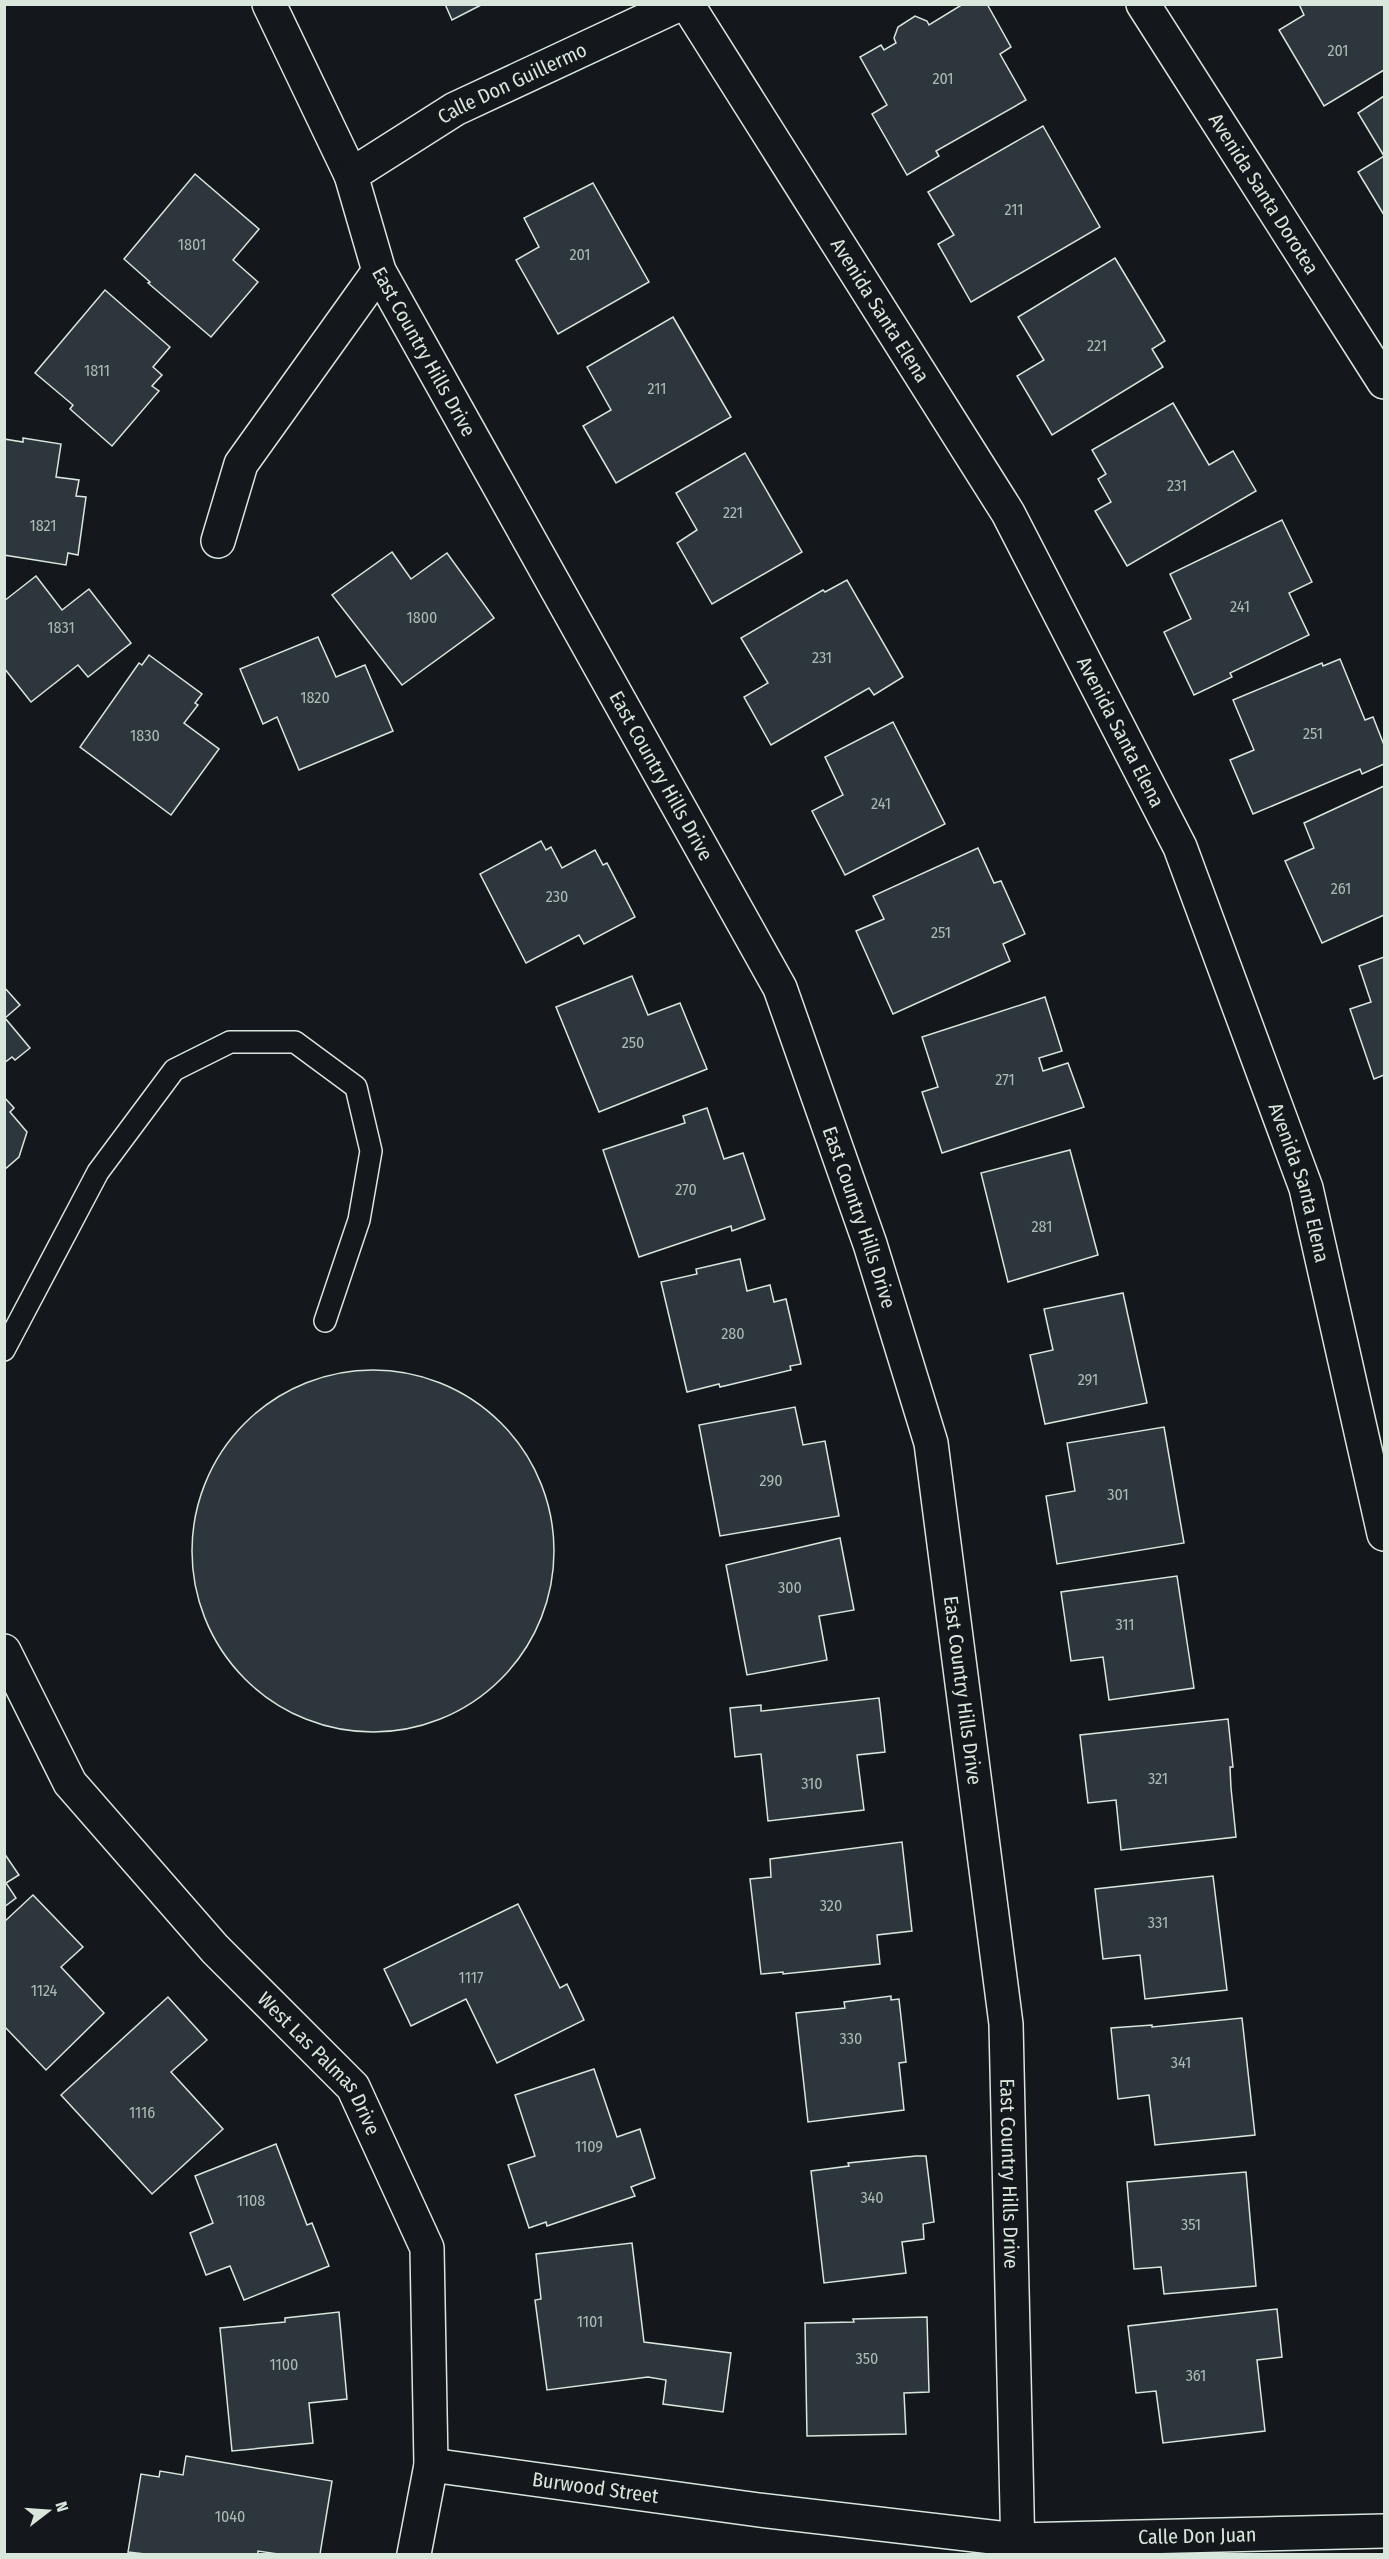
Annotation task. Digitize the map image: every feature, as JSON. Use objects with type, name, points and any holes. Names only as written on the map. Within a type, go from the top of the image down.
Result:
[{"type":"street","name":"East Country Hills Drive","points":[[269,4],[351,175],[380,271],[780,988],[870,1244],[931,1443],[1006,2024],[1018,2547]]},
{"type":"street","name":"Calle Don Guillermo","points":[[351,175],[455,109],[680,4]]},
{"type":"street","name":"Avenida Santa Elena","points":[[687,4],[1008,513],[1180,847],[1306,1188],[1384,1534]]},
{"type":"street","name":"Avenida Santa Dorotea","points":[[1143,4],[1384,382]]},
{"type":"street","points":[[218,541],[241,464],[380,271]]},
{"type":"street","name":"West Las Palmas Drive","points":[[4,1650],[70,1783],[215,1949],[353,2087],[427,2248],[431,2465],[414,2554]]},
{"type":"street","name":"Burwood Street","points":[[431,2465],[759,2510]]},
{"type":"street","name":"Calle Don Juan","points":[[759,2510],[1018,2547],[1384,2531]]},
{"type":"lane","points":[[4,1350],[98,1172],[174,1070],[230,1042],[295,1042],[356,1087],[371,1151],[359,1220],[325,1321]]},
{"type":"building","points":[[445,4],[483,4],[452,20]]},
{"type":"building","points":[[963,4],[987,4],[1011,47],[1000,54],[1026,100],[936,151],[939,156],[907,175],[872,114],[887,105],[860,57],[881,45],[884,50],[896,43],[894,38],[898,27],[915,16],[927,21],[929,25]]},
{"type":"building","points":[[1299,4],[1384,4],[1384,70],[1324,106],[1279,30],[1304,15]]},
{"type":"building","points":[[1384,96],[1384,156],[1358,113]]},
{"type":"building","points":[[1043,126],[1100,227],[971,302],[938,244],[954,235],[928,192]]},
{"type":"building","points":[[1384,156],[1384,215],[1358,172]]},
{"type":"building","points":[[195,174],[259,229],[233,260],[258,282],[211,337],[148,283],[150,282],[124,259]]},
{"type":"building","points":[[593,183],[649,282],[558,334],[516,260],[539,247],[524,218]]},
{"type":"building","points":[[1115,258],[1165,341],[1152,349],[1163,367],[1052,435],[1017,376],[1044,360],[1018,317]]},
{"type":"building","points":[[105,290],[170,347],[153,367],[162,375],[152,386],[159,391],[112,446],[70,409],[73,405],[35,373]]},
{"type":"building","points":[[673,317],[731,417],[616,483],[583,426],[611,410],[587,367]]},
{"type":"building","points":[[1173,403],[1209,465],[1233,451],[1256,491],[1127,566],[1095,511],[1111,502],[1098,479],[1106,474],[1092,450]]},
{"type":"building","points":[[23,438],[61,444],[56,477],[79,480],[76,496],[86,497],[78,555],[68,553],[66,565],[4,555],[4,439],[23,442]]},
{"type":"building","points":[[745,453],[802,552],[712,604],[677,543],[697,530],[676,493]]},
{"type":"building","points":[[1282,520],[1312,582],[1289,593],[1309,635],[1230,673],[1232,677],[1194,695],[1164,632],[1191,619],[1170,574]]},
{"type":"building","points":[[392,552],[411,579],[447,553],[494,618],[402,685],[332,595]]},
{"type":"building","points":[[36,576],[62,610],[89,589],[131,643],[88,677],[78,665],[31,702],[4,668],[4,601]]},
{"type":"building","points":[[847,580],[903,677],[874,695],[869,688],[771,745],[744,697],[768,683],[741,638],[823,590],[825,592]]},
{"type":"building","points":[[318,637],[336,677],[365,665],[393,731],[299,770],[277,717],[263,724],[240,669]]},
{"type":"building","points":[[149,655],[202,694],[195,703],[198,705],[184,723],[219,749],[171,815],[80,747],[139,663],[142,665]]},
{"type":"building","points":[[1340,659],[1365,720],[1373,717],[1384,745],[1384,764],[1362,774],[1360,769],[1253,814],[1230,760],[1254,750],[1233,700],[1322,663],[1323,666]]},
{"type":"building","points":[[893,722],[945,824],[845,875],[812,811],[843,795],[825,757]]},
{"type":"building","points":[[1384,786],[1384,915],[1322,943],[1285,861],[1314,848],[1304,823]]},
{"type":"building","points":[[541,841],[546,850],[551,847],[562,868],[595,850],[603,865],[607,863],[635,917],[584,944],[579,935],[526,963],[480,874]]},
{"type":"building","points":[[978,848],[994,883],[1001,881],[1025,934],[1003,944],[1010,961],[893,1014],[856,931],[884,919],[873,896]]},
{"type":"building","points":[[1384,957],[1384,1075],[1374,1079],[1350,1009],[1371,1002],[1359,966]]},
{"type":"building","points":[[632,976],[648,1015],[680,1003],[707,1069],[599,1112],[556,1007]]},
{"type":"building","points":[[4,987],[20,1005],[5,1018],[30,1048],[15,1060],[12,1057],[4,1063]]},
{"type":"building","points":[[1045,997],[1062,1051],[1039,1058],[1043,1071],[1068,1063],[1084,1107],[942,1153],[922,1092],[938,1087],[922,1037]]},
{"type":"building","points":[[4,1097],[14,1108],[10,1112],[27,1132],[19,1157],[4,1170]]},
{"type":"building","points":[[707,1108],[724,1159],[743,1153],[765,1219],[732,1231],[731,1226],[639,1257],[603,1150],[685,1123],[683,1116]]},
{"type":"building","points":[[1070,1150],[1098,1255],[1008,1282],[981,1173]]},
{"type":"building","points":[[740,1259],[747,1291],[770,1285],[774,1302],[786,1299],[801,1364],[790,1366],[791,1370],[720,1387],[719,1384],[687,1392],[661,1282],[697,1274],[696,1269]]},
{"type":"building","points":[[1123,1293],[1147,1403],[1045,1424],[1030,1355],[1053,1350],[1044,1309]]},
{"type":"building","points":[[373,1370],[408,1373],[442,1384],[474,1400],[501,1423],[524,1450],[540,1482],[551,1516],[554,1551],[551,1586],[540,1620],[524,1652],[501,1679],[474,1702],[442,1718],[408,1729],[373,1732],[338,1729],[304,1718],[272,1702],[245,1679],[222,1652],[206,1620],[195,1586],[192,1551],[195,1516],[206,1482],[222,1450],[245,1423],[272,1400],[304,1384],[338,1373]]},
{"type":"building","points":[[795,1407],[803,1445],[825,1441],[839,1516],[720,1536],[699,1425]]},
{"type":"building","points":[[1164,1427],[1184,1543],[1057,1564],[1046,1496],[1075,1491],[1067,1443]]},
{"type":"building","points":[[840,1538],[854,1610],[819,1616],[827,1660],[747,1675],[726,1565]]},
{"type":"building","points":[[1177,1576],[1194,1688],[1109,1700],[1103,1657],[1071,1661],[1061,1592]]},
{"type":"building","points":[[879,1698],[885,1752],[857,1755],[864,1810],[768,1821],[761,1754],[735,1757],[730,1708],[761,1705],[761,1711]]},
{"type":"building","points":[[1228,1719],[1236,1837],[1121,1850],[1116,1800],[1088,1803],[1080,1735]]},
{"type":"building","points":[[902,1842],[912,1931],[877,1935],[880,1964],[783,1974],[783,1972],[761,1974],[750,1879],[771,1877],[770,1859]]},
{"type":"building","points":[[4,1853],[19,1875],[6,1883],[16,1898],[4,1907]]},
{"type":"building","points":[[1213,1876],[1227,1990],[1145,1999],[1140,1955],[1103,1959],[1095,1889]]},
{"type":"building","points":[[33,1895],[83,1947],[61,1967],[104,2013],[46,2070],[4,2026],[4,1922]]},
{"type":"building","points":[[518,1904],[560,1988],[567,1984],[584,2020],[497,2063],[466,1999],[411,2026],[384,1969]]},
{"type":"building","points":[[891,1996],[891,2000],[899,1999],[906,2062],[899,2063],[904,2110],[808,2122],[796,2013],[845,2008],[844,2002]]},
{"type":"building","points":[[168,1997],[207,2040],[171,2072],[223,2129],[152,2194],[61,2095]]},
{"type":"building","points":[[1242,2018],[1255,2135],[1155,2145],[1149,2095],[1118,2099],[1111,2028],[1152,2025],[1152,2027]]},
{"type":"building","points":[[594,2069],[617,2137],[640,2129],[655,2178],[631,2187],[635,2196],[547,2226],[546,2222],[529,2228],[508,2165],[535,2156],[515,2095]]},
{"type":"building","points":[[276,2144],[307,2225],[312,2223],[329,2266],[244,2300],[230,2266],[206,2275],[190,2233],[213,2223],[195,2176]]},
{"type":"building","points":[[926,2156],[934,2222],[923,2224],[924,2239],[902,2242],[906,2273],[824,2283],[811,2171],[849,2166],[848,2163]]},
{"type":"building","points":[[1246,2172],[1256,2286],[1164,2294],[1161,2267],[1134,2269],[1127,2182]]},
{"type":"building","points":[[632,2243],[644,2342],[731,2353],[723,2412],[663,2404],[666,2380],[648,2377],[547,2390],[535,2300],[541,2299],[536,2254]]},
{"type":"building","points":[[1277,2309],[1282,2357],[1257,2360],[1265,2431],[1163,2443],[1156,2391],[1136,2393],[1128,2326]]},
{"type":"building","points":[[339,2312],[347,2399],[309,2403],[313,2443],[232,2451],[220,2328],[285,2322],[285,2318]]},
{"type":"building","points":[[927,2317],[929,2392],[904,2393],[906,2434],[807,2436],[805,2323]]},
{"type":"building","points":[[186,2456],[332,2481],[320,2554],[278,2554],[258,2551],[258,2554],[128,2552],[141,2474],[159,2477],[160,2471],[183,2475]]}]
